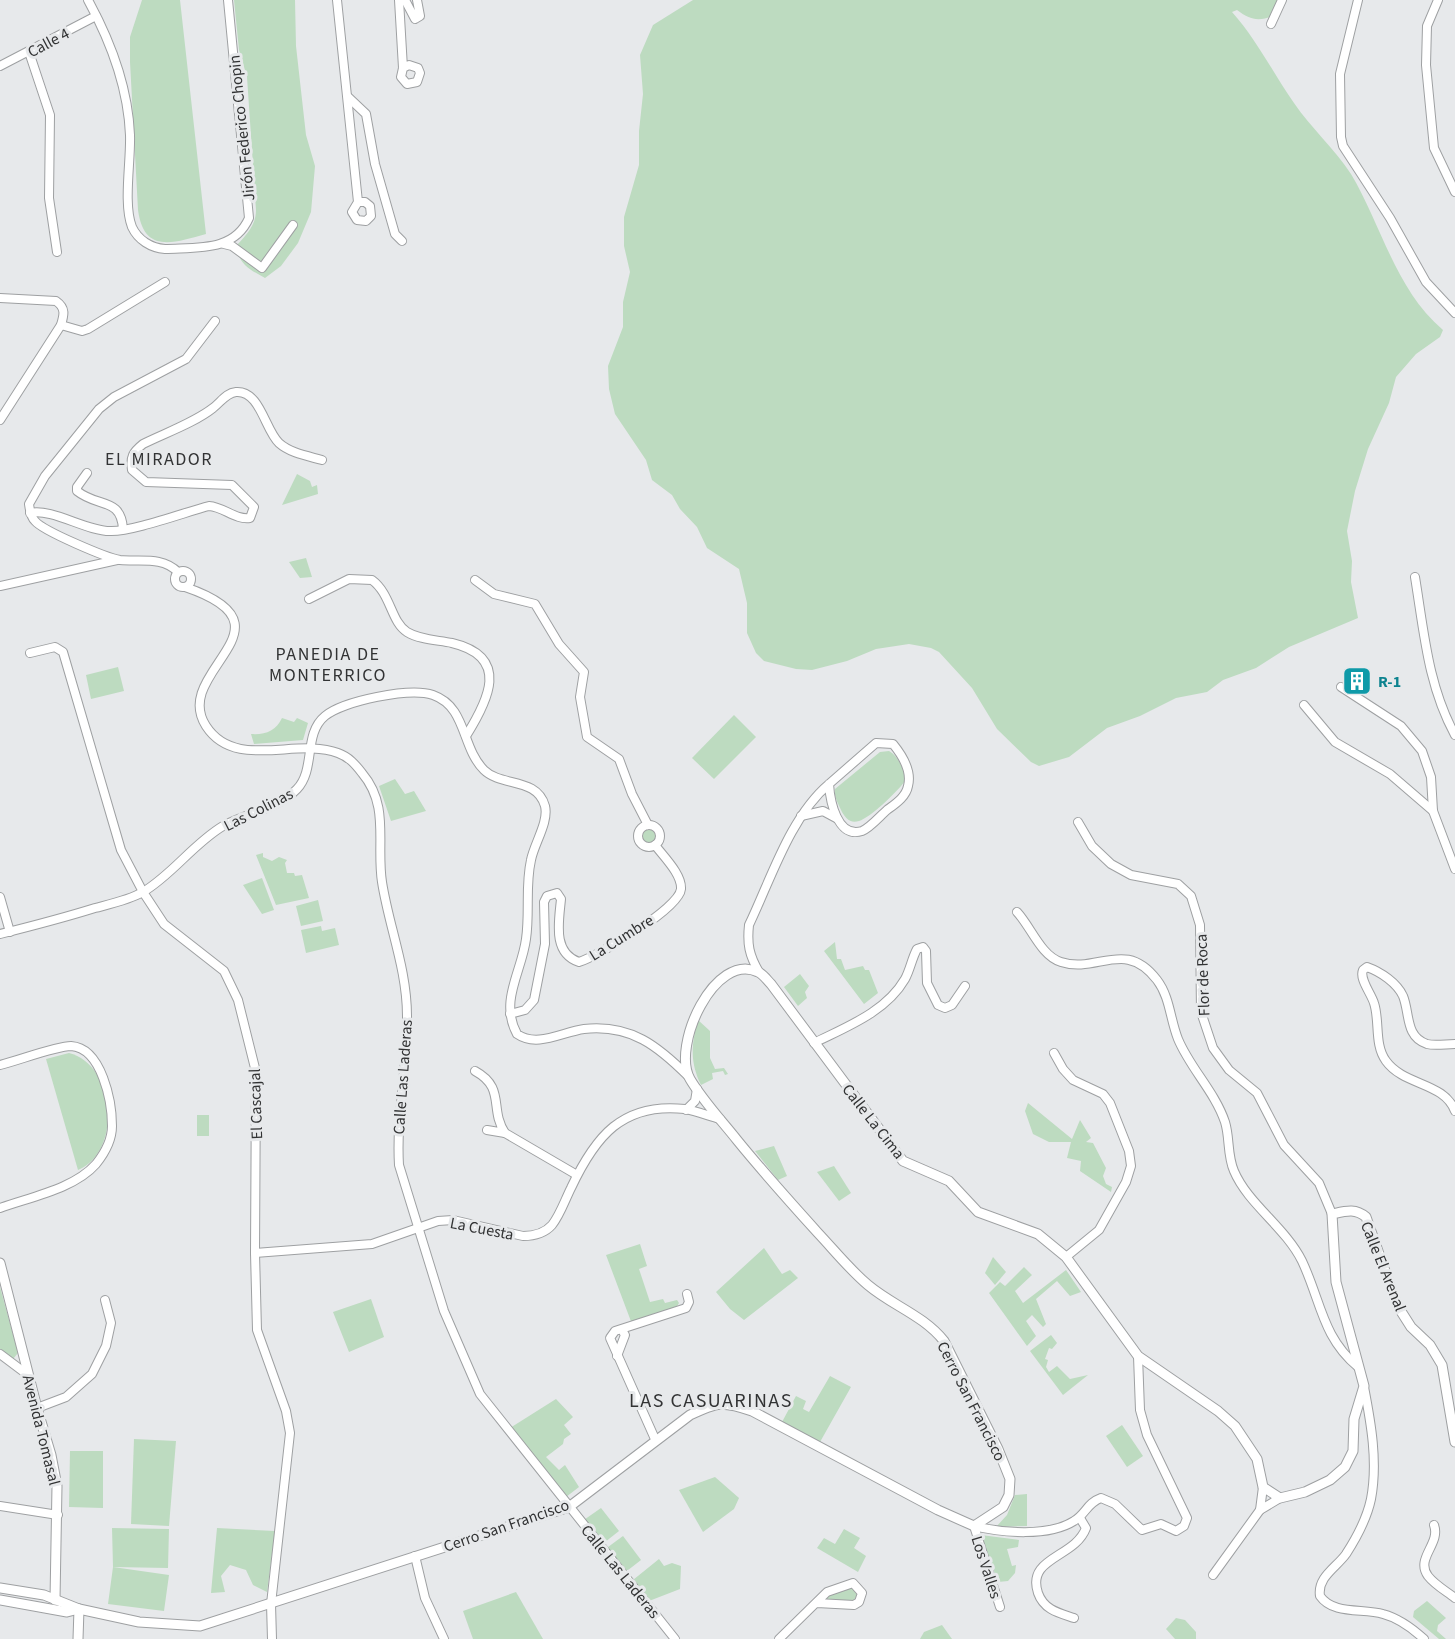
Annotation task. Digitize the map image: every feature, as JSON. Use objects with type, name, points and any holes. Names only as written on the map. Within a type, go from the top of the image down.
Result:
[{"type":"street","points":[[88,0],[123,79],[130,134],[129,212],[133,228],[143,241],[157,249],[224,244],[232,246],[262,268],[293,225]]},
{"type":"street","name":"Jirón Federico Chopin","points":[[224,244],[241,232],[249,218],[250,210],[228,0]]},
{"type":"street","points":[[337,0],[358,202]]},
{"type":"street","points":[[399,0],[403,68]]},
{"type":"street","points":[[405,0],[415,19],[420,16],[417,0]]},
{"type":"street","points":[[1271,24],[1282,0]]},
{"type":"street","points":[[1358,0],[1340,74],[1343,146],[1390,218],[1426,282],[1455,313]]},
{"type":"street","points":[[1438,0],[1427,26],[1426,65],[1434,148],[1455,192]]},
{"type":"street","name":"Calle 4","points":[[0,66],[96,16]]},
{"type":"street","points":[[29,52],[50,115],[49,198],[57,252]]},
{"type":"street","points":[[348,97],[366,114],[375,164],[395,234],[402,241]]},
{"type":"street","points":[[62,325],[82,331],[88,329],[165,282]]},
{"type":"street","points":[[0,298],[56,301],[64,309],[62,325],[0,420]]},
{"type":"street","points":[[118,560],[41,526],[30,513],[29,504],[33,493],[99,409],[114,397],[186,359],[215,321]]},
{"type":"street","points":[[30,513],[42,513],[95,530],[114,532],[209,506],[221,508],[245,519],[254,513],[251,502],[232,484],[147,482],[132,470],[130,459],[143,444],[210,411],[227,395],[237,392],[247,394],[255,401],[266,425],[281,444],[322,460]]},
{"type":"street","points":[[87,473],[77,486],[77,491],[118,509],[122,516],[123,529]]},
{"type":"street","points":[[0,586],[118,560],[164,562],[178,572],[187,571],[191,578],[185,587],[175,583],[178,572]]},
{"type":"street","points":[[1415,577],[1424,639],[1437,697],[1455,735]]},
{"type":"street","name":"Calle Las Laderas","points":[[191,578],[203,593]]},
{"type":"street","points":[[309,599],[349,579],[372,580],[387,595],[404,630],[414,636],[463,646],[476,653],[489,671],[491,685],[483,709],[466,736],[483,770],[497,778],[529,787],[539,795],[545,807],[545,818],[530,860],[526,888],[526,939],[515,977],[510,1014]]},
{"type":"street","points":[[475,580],[494,594],[535,604],[559,644],[580,666],[584,680],[580,698],[587,737],[619,759],[632,794],[648,825]]},
{"type":"street","name":"Calle Las Laderas","points":[[185,587],[203,593],[232,613],[236,629],[234,638],[205,687],[201,701],[201,714],[205,725],[224,742],[237,749],[311,747],[338,753],[353,761],[369,781],[379,802],[382,828],[382,880],[401,960],[408,1016],[398,1141],[399,1166],[444,1311],[480,1394],[675,1639]]},
{"type":"street","name":"El Cascajal","points":[[30,653],[55,647],[63,652],[121,850],[143,892],[164,924],[224,971],[238,1000],[256,1072],[257,1330],[286,1411],[290,1433],[271,1604],[272,1639]]},
{"type":"street","points":[[1341,687],[1401,726],[1415,739],[1428,763],[1433,811],[1455,868]]},
{"type":"street","name":"Las Colinas","points":[[0,934],[143,892],[206,838],[224,826],[285,798],[298,788],[306,776],[315,729],[323,717],[335,710],[379,697],[417,692],[442,699],[452,707],[466,736]]},
{"type":"street","points":[[1304,705],[1335,742],[1390,774],[1433,811]]},
{"type":"street","points":[[759,972],[749,957],[749,925],[801,816],[829,784],[876,743],[893,744],[903,755],[909,780],[908,789],[901,798],[862,831],[852,831],[843,827],[836,818],[823,811],[801,816]]},
{"type":"street","points":[[829,784],[836,818]]},
{"type":"street","name":"Flor de Roca","points":[[1077,822],[1092,846],[1111,864],[1131,875],[1179,884],[1191,896],[1200,925],[1201,1012],[1213,1048],[1229,1070],[1257,1093],[1284,1145],[1319,1183],[1332,1214],[1336,1282],[1364,1386]]},
{"type":"street","points":[[648,825],[655,826],[659,832],[659,839],[655,844],[645,846],[638,838],[641,828],[648,825]]},
{"type":"street","name":"La Cumbre","points":[[510,1014],[525,1010],[534,1000],[545,944],[544,902],[547,896],[557,892],[561,898],[560,944],[571,959],[579,962],[634,932],[674,902],[681,889],[679,882],[655,844]]},
{"type":"street","points":[[0,897],[10,932]]},
{"type":"street","points":[[1017,912],[1034,931],[1042,947],[1059,962],[1084,964],[1124,958],[1141,964],[1155,978],[1165,992],[1178,1040],[1220,1110],[1225,1123],[1234,1171],[1293,1244],[1329,1334],[1342,1354],[1358,1367]]},
{"type":"street","points":[[814,1043],[856,1022],[888,1002],[905,979],[917,949],[923,947],[926,951],[927,983],[938,1005],[945,1008],[952,1005],[965,986]]},
{"type":"street","points":[[1455,1044],[1428,1044],[1417,1038],[1410,1026],[1406,1006],[1399,989],[1373,969],[1367,967],[1363,970],[1362,977],[1376,1008],[1385,1060],[1406,1078],[1445,1096],[1455,1111]]},
{"type":"street","points":[[689,1077],[685,1055],[687,1038],[702,1002],[727,977],[738,971],[759,972]]},
{"type":"street","name":"Calle La Cima","points":[[759,972],[903,1161],[949,1181],[978,1212],[1038,1234],[1066,1257],[1138,1356],[1218,1411],[1235,1426],[1257,1459],[1263,1487]]},
{"type":"street","name":"Cerro San Francisco","points":[[79,1610],[139,1622],[200,1626],[271,1604],[569,1507],[655,1439],[690,1415],[710,1406],[728,1403],[752,1411],[938,1510],[974,1526],[1003,1507],[1009,1495],[1010,1479],[998,1449],[944,1341],[932,1326],[889,1301],[849,1267],[768,1179],[689,1077],[665,1053],[639,1037],[592,1029],[533,1040],[517,1034],[510,1014]]},
{"type":"street","points":[[0,1065],[70,1046],[85,1050],[94,1060],[106,1085],[112,1127],[108,1145],[95,1165],[67,1184],[0,1208]]},
{"type":"street","points":[[1054,1053],[1063,1069],[1073,1080],[1103,1094],[1110,1104],[1129,1150],[1131,1166],[1126,1182],[1099,1230],[1066,1257]]},
{"type":"street","points":[[475,1071],[489,1080],[494,1087],[501,1126],[505,1133]]},
{"type":"street","points":[[686,1110],[694,1101],[697,1089]]},
{"type":"street","name":"La Cuesta","points":[[255,1253],[372,1245],[438,1221],[453,1220],[523,1236],[533,1236],[552,1225],[591,1149],[604,1133],[619,1122],[653,1109],[686,1110],[720,1119]]},
{"type":"street","points":[[487,1130],[505,1133],[577,1175]]},
{"type":"street","name":"Calle El Arenal","points":[[1332,1214],[1350,1210],[1366,1217],[1401,1311],[1411,1327],[1430,1345],[1442,1365],[1455,1442]]},
{"type":"street","name":"Avenida Tomasal","points":[[0,1263],[36,1408],[51,1455],[58,1515],[55,1600]]},
{"type":"street","points":[[655,1439],[616,1356],[610,1338],[615,1331],[686,1308],[689,1302],[687,1294]]},
{"type":"street","points":[[36,1408],[66,1396],[92,1374],[106,1346],[111,1323],[105,1300]]},
{"type":"street","points":[[616,1356],[625,1335],[622,1330]]},
{"type":"street","points":[[0,1354],[28,1376]]},
{"type":"street","points":[[974,1526],[991,1530],[1064,1528],[1080,1518],[1090,1502],[1101,1498],[1115,1504],[1142,1530],[1161,1524],[1176,1531],[1184,1526],[1187,1518],[1147,1435],[1140,1410],[1138,1356]]},
{"type":"street","points":[[1213,1575],[1260,1510],[1280,1498],[1317,1487],[1345,1467],[1353,1451],[1354,1419],[1364,1386]]},
{"type":"street","points":[[1364,1386],[1371,1430],[1373,1466],[1371,1498],[1362,1524],[1347,1552],[1322,1581],[1320,1596],[1324,1602],[1336,1608],[1385,1614],[1404,1623],[1424,1639]]},
{"type":"street","points":[[1260,1510],[1263,1487],[1280,1498]]},
{"type":"street","points":[[0,1506],[58,1515]]},
{"type":"street","points":[[1074,1618],[1051,1611],[1040,1600],[1035,1584],[1040,1567],[1081,1540],[1086,1528],[1080,1518]]},
{"type":"street","points":[[1434,1525],[1435,1539],[1425,1558],[1424,1569],[1432,1580],[1455,1598]]},
{"type":"street","name":"Los Valles","points":[[974,1526],[1000,1607]]},
{"type":"street","points":[[415,1556],[425,1598],[444,1639]]},
{"type":"street","points":[[779,1639],[827,1592],[848,1584],[858,1585],[862,1593],[859,1602],[854,1605],[817,1603]]},
{"type":"street","points":[[0,1588],[55,1600],[79,1610]]},
{"type":"street","points":[[0,1600],[67,1612],[79,1610]]},
{"type":"street","points":[[78,1639],[79,1610]]},
{"type":"green space","points":[[142,0],[180,0],[206,234],[172,242],[162,242],[147,234],[141,224],[138,210],[130,37]]},
{"type":"green space","points":[[234,0],[295,0],[296,46],[306,135],[315,166],[311,212],[298,243],[281,266],[265,278],[245,265],[239,257],[237,245],[253,225],[256,210],[247,77],[239,50]]},
{"type":"green space","points":[[693,0],[1281,0],[1275,15],[1264,19],[1251,18],[1237,10],[1232,12],[1286,92],[1351,174],[1401,276],[1427,314],[1443,330],[1440,337],[1416,354],[1396,377],[1389,403],[1368,449],[1355,491],[1347,531],[1352,561],[1351,582],[1358,618],[1289,647],[1256,668],[1223,680],[1207,692],[1176,698],[1140,716],[1107,728],[1069,757],[1039,766],[1031,762],[997,729],[972,688],[939,652],[931,648],[909,644],[876,649],[847,661],[812,670],[796,669],[764,661],[756,653],[747,633],[747,603],[739,569],[707,548],[697,527],[680,509],[672,495],[652,480],[646,460],[615,414],[609,389],[608,366],[623,327],[623,302],[630,272],[624,246],[624,217],[639,165],[639,131],[643,94],[640,55],[653,25]]},
{"type":"green space","points":[[297,474],[310,481],[312,487],[317,485],[318,494],[282,505]]},
{"type":"green space","points":[[306,558],[312,577],[300,578],[289,562]]},
{"type":"green space","points":[[118,667],[124,691],[91,699],[86,675]]},
{"type":"green space","points":[[734,715],[756,737],[714,779],[692,758]]},
{"type":"green space","points":[[282,718],[294,722],[297,718],[308,723],[303,740],[254,744],[251,734],[270,731]]},
{"type":"green space","points":[[889,751],[900,764],[905,781],[870,815],[856,822],[850,821],[841,810],[835,789],[880,752]]},
{"type":"green space","points":[[395,779],[405,794],[414,791],[426,811],[391,821],[379,786]]},
{"type":"green space","points":[[649,825],[657,828],[660,836],[657,844],[649,847],[641,844],[638,836],[641,828]]},
{"type":"green space","points":[[263,853],[263,857],[272,861],[279,857],[287,860],[285,863],[287,873],[294,873],[295,876],[302,875],[309,898],[276,905],[256,855]]},
{"type":"green space","points":[[262,878],[274,910],[262,914],[243,885]]},
{"type":"green space","points":[[318,900],[323,921],[301,926],[296,906]]},
{"type":"green space","points":[[321,926],[322,931],[335,928],[339,945],[306,953],[301,930]]},
{"type":"green space","points":[[835,942],[837,959],[841,959],[845,970],[863,966],[865,970],[869,970],[878,993],[864,1004],[824,951]]},
{"type":"green space","points":[[800,974],[809,986],[805,992],[807,998],[798,1006],[784,987]]},
{"type":"green space","points":[[698,1020],[710,1031],[710,1058],[715,1069],[724,1068],[728,1074],[725,1075],[723,1071],[712,1073],[713,1079],[701,1085],[695,1069],[693,1053]]},
{"type":"green space","points":[[69,1053],[84,1060],[96,1073],[104,1090],[108,1108],[107,1128],[102,1145],[92,1160],[78,1170],[46,1059]]},
{"type":"green space","points":[[1028,1103],[1072,1139],[1080,1120],[1091,1138],[1086,1142],[1093,1143],[1106,1168],[1103,1176],[1106,1184],[1112,1187],[1111,1192],[1080,1171],[1081,1161],[1067,1158],[1071,1142],[1049,1142],[1033,1134],[1025,1111]]},
{"type":"green space","points":[[197,1115],[209,1115],[209,1136],[197,1136]]},
{"type":"green space","points":[[774,1146],[787,1176],[778,1180],[755,1151]]},
{"type":"green space","points":[[834,1166],[851,1193],[839,1201],[817,1172]]},
{"type":"green space","points":[[640,1244],[647,1266],[639,1269],[650,1302],[663,1299],[665,1303],[677,1300],[679,1303],[676,1308],[632,1324],[606,1255]]},
{"type":"green space","points":[[764,1248],[782,1274],[790,1270],[798,1278],[744,1320],[730,1309],[716,1292]]},
{"type":"green space","points":[[993,1257],[1006,1272],[995,1285],[985,1273]]},
{"type":"green space","points":[[1024,1267],[1032,1275],[1015,1291],[1023,1303],[1066,1270],[1081,1292],[1070,1296],[1057,1281],[1036,1299],[1046,1324],[1043,1327],[1032,1315],[1026,1321],[1036,1336],[1027,1346],[989,1293],[1000,1282],[1005,1286]]},
{"type":"green space","points":[[0,1287],[18,1353],[13,1359],[0,1351]]},
{"type":"green space","points":[[371,1299],[384,1337],[349,1352],[333,1312]]},
{"type":"green space","points":[[1051,1335],[1057,1343],[1052,1349],[1049,1348],[1045,1359],[1048,1360],[1046,1367],[1049,1372],[1057,1366],[1070,1379],[1088,1375],[1063,1395],[1030,1351]]},
{"type":"green space","points":[[830,1376],[851,1387],[820,1442],[782,1422],[796,1396],[806,1401],[803,1409],[809,1412]]},
{"type":"green space","points":[[556,1399],[573,1417],[564,1425],[571,1434],[564,1439],[563,1444],[546,1457],[559,1470],[565,1465],[579,1487],[566,1497],[510,1428]]},
{"type":"green space","points":[[1122,1425],[1143,1456],[1127,1467],[1106,1436]]},
{"type":"green space","points":[[134,1439],[176,1441],[169,1526],[131,1524]]},
{"type":"green space","points":[[70,1451],[103,1451],[103,1508],[69,1507]]},
{"type":"green space","points":[[715,1477],[739,1498],[734,1509],[703,1532],[679,1490]]},
{"type":"green space","points":[[1027,1494],[1027,1526],[996,1527],[1007,1515],[1015,1495]]},
{"type":"green space","points":[[601,1508],[619,1531],[600,1546],[581,1522]]},
{"type":"green space","points":[[112,1528],[169,1529],[168,1568],[113,1567]]},
{"type":"green space","points":[[217,1528],[275,1531],[267,1592],[253,1585],[246,1570],[230,1565],[221,1576],[225,1592],[211,1593]]},
{"type":"green space","points":[[844,1529],[860,1538],[854,1548],[866,1556],[858,1572],[817,1548],[824,1538],[835,1544]]},
{"type":"green space","points":[[981,1535],[1019,1540],[1018,1547],[1007,1549],[1012,1566],[1016,1565],[1015,1573],[1008,1581],[998,1582]]},
{"type":"green space","points":[[623,1536],[641,1560],[623,1574],[604,1550]]},
{"type":"green space","points":[[659,1559],[664,1566],[672,1563],[681,1566],[680,1589],[649,1601],[633,1580]]},
{"type":"green space","points":[[113,1567],[169,1575],[164,1611],[108,1604]]},
{"type":"green space","points":[[858,1585],[859,1602],[817,1603],[827,1592]]},
{"type":"green space","points":[[516,1592],[543,1639],[473,1639],[463,1611]]},
{"type":"green space","points":[[1427,1601],[1446,1618],[1438,1625],[1437,1631],[1446,1639],[1439,1639],[1413,1617],[1414,1611]]},
{"type":"green space","points":[[1176,1618],[1185,1620],[1196,1632],[1196,1639],[1175,1639],[1166,1629]]},
{"type":"green space","points":[[942,1625],[952,1639],[920,1639],[924,1632]]},
{"type":"place","name":"R-1","points":[[1357,681]]},
{"type":"district","name":"EL MIRADOR","points":[[159,459]]},
{"type":"district","name":"PANEDIA DE MONTERRICO","points":[[328,664]]},
{"type":"district","name":"LAS CASUARINAS","points":[[711,1400]]}]
